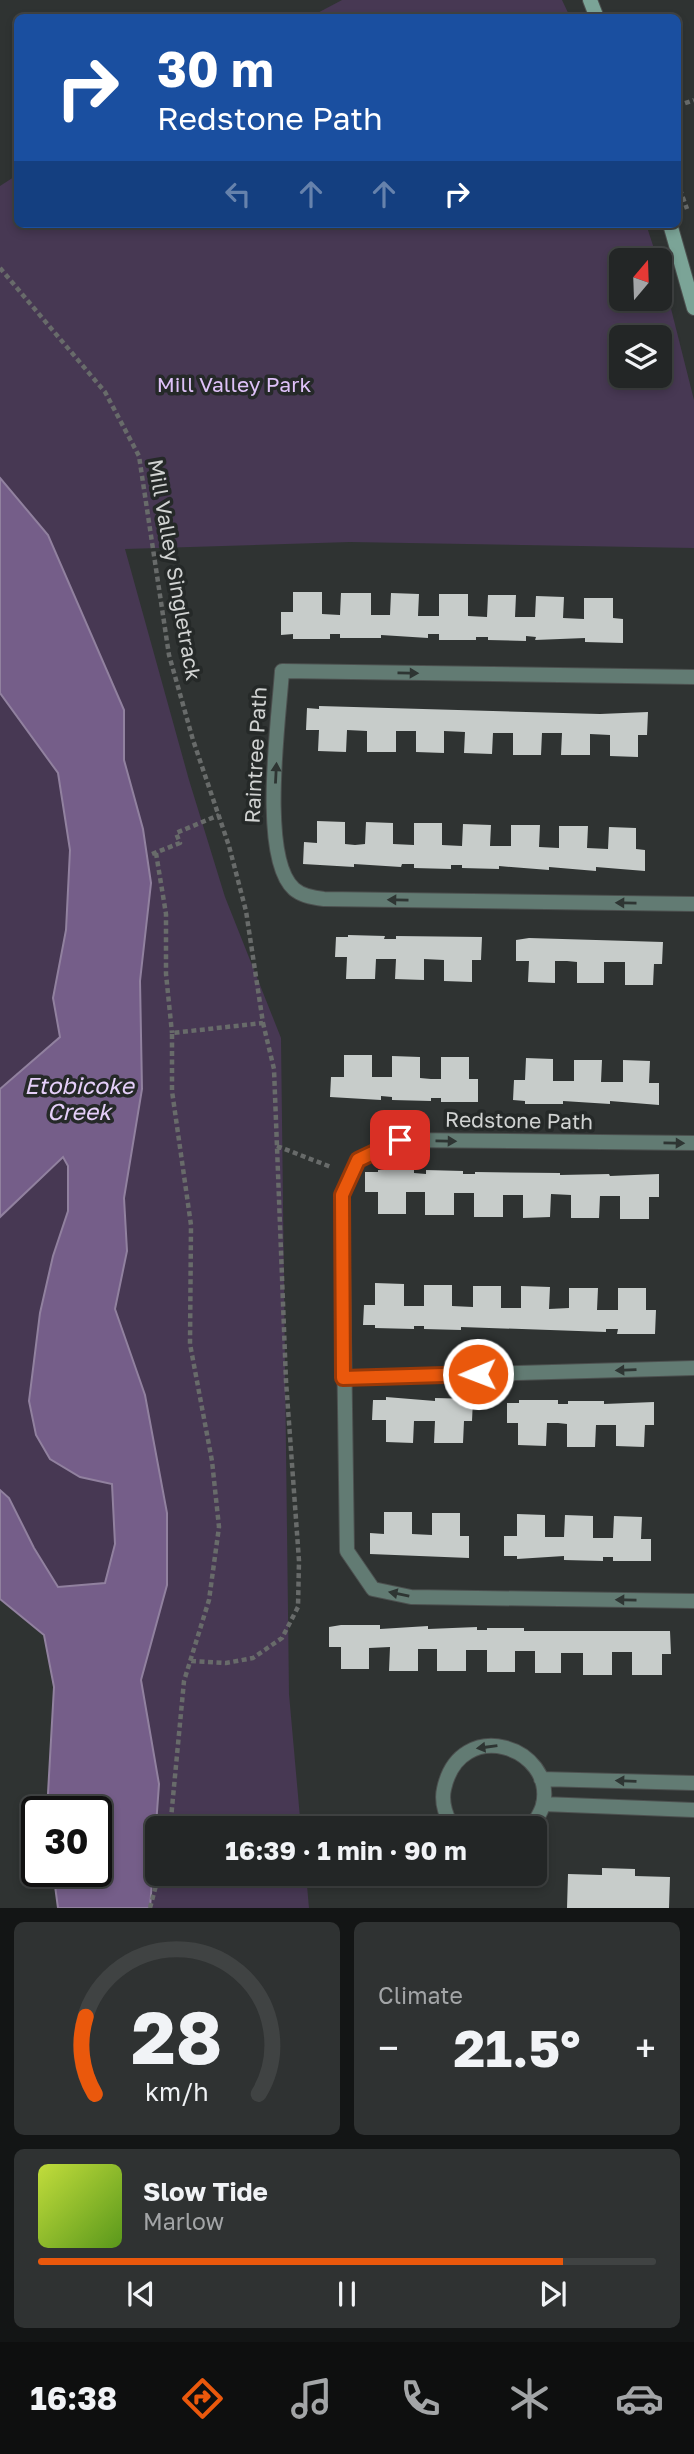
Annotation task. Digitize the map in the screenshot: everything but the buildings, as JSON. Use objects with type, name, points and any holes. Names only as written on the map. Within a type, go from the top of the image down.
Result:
[{"type":"street","points":[[671,228],[694,308]]},
{"type":"street","name":"Raintree Path","points":[[694,677],[282,671],[273,836],[287,881],[295,890],[315,898],[694,904]]},
{"type":"street","name":"Redstone Path","points":[[694,1143],[400,1140],[358,1160],[342,1195],[347,1551],[373,1589],[411,1597],[694,1601]]},
{"type":"street","points":[[343,1378],[694,1368]]},
{"type":"street","points":[[449,1816],[441,1800],[448,1771],[468,1750],[497,1744],[524,1755],[541,1779],[543,1804],[537,1816]]},
{"type":"street","points":[[541,1779],[694,1783]]},
{"type":"street","points":[[543,1804],[694,1810]]},
{"type":"path","name":"Mill Valley Singletrack","points":[[0,268],[105,392],[139,456],[169,655],[246,911],[263,1023],[274,1069],[286,1381],[299,1561],[298,1606],[282,1638],[253,1658],[226,1663],[191,1661]]},
{"type":"path","points":[[171,1816],[184,1681],[209,1600],[219,1527],[212,1461],[190,1344],[191,1225],[172,1091],[166,914],[154,854],[180,843],[176,833],[219,815]]},
{"type":"path","points":[[172,1032],[263,1023]]},
{"type":"path","points":[[277,1146],[351,1177]]},
{"type":"path","points":[[150,1908],[156,1886]]},
{"type":"green space","points":[[342,0],[562,0],[569,14],[316,14]]},
{"type":"green space","name":"Mill Valley Park","points":[[14,177],[14,228],[647,228],[654,248],[609,248],[609,312],[672,312],[694,400],[694,548],[350,542],[125,549],[189,780],[225,897],[281,1038],[289,1694],[300,1816],[157,1816],[159,1784],[141,1680],[167,1585],[167,1513],[145,1395],[115,1309],[127,1251],[124,1198],[140,981],[151,883],[143,829],[124,760],[124,710],[48,535],[0,478],[0,186]]},
{"type":"green space","points":[[0,693],[58,773],[70,850],[66,930],[53,998],[60,1037],[0,1089]]},
{"type":"green space","points":[[62,1156],[68,1166],[68,1211],[53,1256],[40,1313],[80,1477],[112,1484],[115,1544],[105,1583],[58,1587],[34,1548],[9,1498],[0,1490],[0,1217]]},
{"type":"green space","points":[[152,1886],[307,1886],[309,1908],[150,1908]]},
{"type":"water","name":"Etobicoke Creek","points":[[0,478],[48,535],[124,710],[124,760],[143,829],[151,883],[140,981],[142,1089],[124,1198],[127,1251],[115,1309],[145,1395],[167,1513],[167,1585],[141,1680],[159,1784],[157,1816],[145,1816],[145,1886],[152,1886],[150,1908],[58,1908],[55,1887],[112,1887],[112,1796],[48,1796],[54,1687],[44,1635],[0,1599],[0,1490],[9,1498],[34,1548],[58,1587],[105,1583],[115,1544],[112,1484],[80,1477],[50,1459],[36,1435],[29,1401],[40,1313],[53,1256],[68,1211],[68,1166],[63,1157],[0,1217],[0,1089],[60,1037],[53,998],[66,930],[70,850],[58,773],[0,693]]},
{"type":"route","points":[[400,1140],[358,1160],[342,1195],[343,1378],[478,1374]]}]
